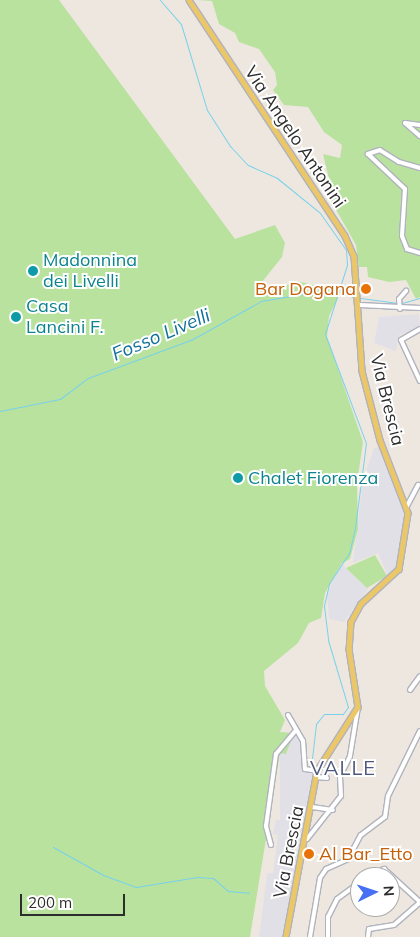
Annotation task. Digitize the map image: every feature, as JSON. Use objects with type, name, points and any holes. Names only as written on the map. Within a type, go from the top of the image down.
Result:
[{"type":"main road","name":"Via Angelo Antonini","points":[[189,0],[345,236],[357,266],[359,295]]},
{"type":"main road","name":"Via Brescia","points":[[286,937],[307,839],[317,771],[358,707],[349,628],[358,608],[399,569],[407,506],[380,440],[362,370],[359,295]]},
{"type":"street","points":[[420,125],[405,123],[420,136]]},
{"type":"street","points":[[420,168],[398,162],[380,150],[368,154],[405,189],[402,236],[407,249],[420,253]]},
{"type":"street","points":[[400,307],[399,299],[406,291]]},
{"type":"street","points":[[360,305],[420,308]]},
{"type":"street","points":[[420,329],[401,340],[420,381]]},
{"type":"street","name":"Via Brescia","points":[[407,506],[418,485]]},
{"type":"street","points":[[410,690],[420,676]]},
{"type":"street","points":[[307,839],[333,810],[341,796],[340,776],[350,756],[358,707]]},
{"type":"street","points":[[288,714],[296,722],[296,730],[307,755],[305,770],[317,771]]},
{"type":"street","points":[[271,845],[266,826],[276,754],[296,730]]},
{"type":"street","points":[[310,937],[320,878],[326,870],[348,859],[361,835],[385,817],[388,796],[420,731]]},
{"type":"street","points":[[316,777],[326,778]]},
{"type":"street","points":[[312,806],[333,810]]},
{"type":"street","points":[[368,937],[369,929],[394,925],[420,902],[400,884]]},
{"type":"street","points":[[328,937],[328,917],[336,899],[350,889]]},
{"type":"shaded area","points":[[419,314],[420,328],[399,335],[396,351],[374,343],[379,317]]},
{"type":"shaded area","points":[[380,447],[406,512],[401,557],[395,572],[388,576],[378,553],[353,563],[363,479],[374,448]]},
{"type":"shaded area","points":[[342,564],[368,589],[344,622],[329,619],[327,592]]},
{"type":"shaded area","points":[[294,733],[302,742],[304,771],[314,772],[304,837],[301,849],[291,847],[289,866],[294,850],[301,851],[283,937],[259,937],[267,873],[273,873],[278,835],[273,834],[276,820],[280,820],[280,753],[286,753]]},
{"type":"green space","points":[[0,0],[59,0],[235,239],[275,225],[285,243],[282,257],[262,282],[266,294],[297,281],[341,292],[329,316],[327,337],[363,442],[357,483],[358,529],[350,559],[342,563],[325,593],[321,618],[309,623],[298,643],[264,671],[265,686],[285,720],[280,732],[294,733],[286,754],[280,753],[250,937],[0,937]]},
{"type":"green space","points":[[197,0],[420,0],[420,297],[416,299],[406,280],[389,282],[368,277],[367,267],[359,267],[356,245],[325,190],[330,183],[323,154],[340,158],[342,145],[324,132],[308,107],[284,105],[273,90],[277,85],[275,72],[259,49],[239,42],[235,33],[219,24],[212,1]]},
{"type":"green space","points":[[375,555],[387,576],[367,588],[346,568]]},
{"type":"waterway","points":[[160,0],[181,24],[207,110],[230,146],[248,165],[277,178],[320,213],[346,250],[347,265],[325,334],[366,443],[355,528],[349,553],[329,584],[324,606],[328,640],[348,707],[343,714],[324,714],[316,724],[311,767]]},
{"type":"waterway","points":[[339,290],[353,297],[398,303]]},
{"type":"waterway","name":"Fosso Livelli","points":[[0,411],[60,399],[88,378],[191,340],[261,301],[315,292],[335,294]]},
{"type":"waterway","points":[[402,303],[420,298]]},
{"type":"waterway","points":[[53,847],[103,875],[136,887],[197,877],[213,878],[228,891],[249,893]]},
{"type":"waterway","points":[[290,865],[292,848]]},
{"type":"place","name":"Madonnina dei Livelli","points":[[33,271]]},
{"type":"place","name":"Bar Dogana","points":[[366,289]]},
{"type":"place","name":"Casa Lancini F.","points":[[16,317]]},
{"type":"place","name":"Chalet Fiorenza","points":[[238,478]]},
{"type":"place","name":"Al Bar_Etto","points":[[309,854]]},
{"type":"district","name":"VALLE","points":[[343,767]]}]
